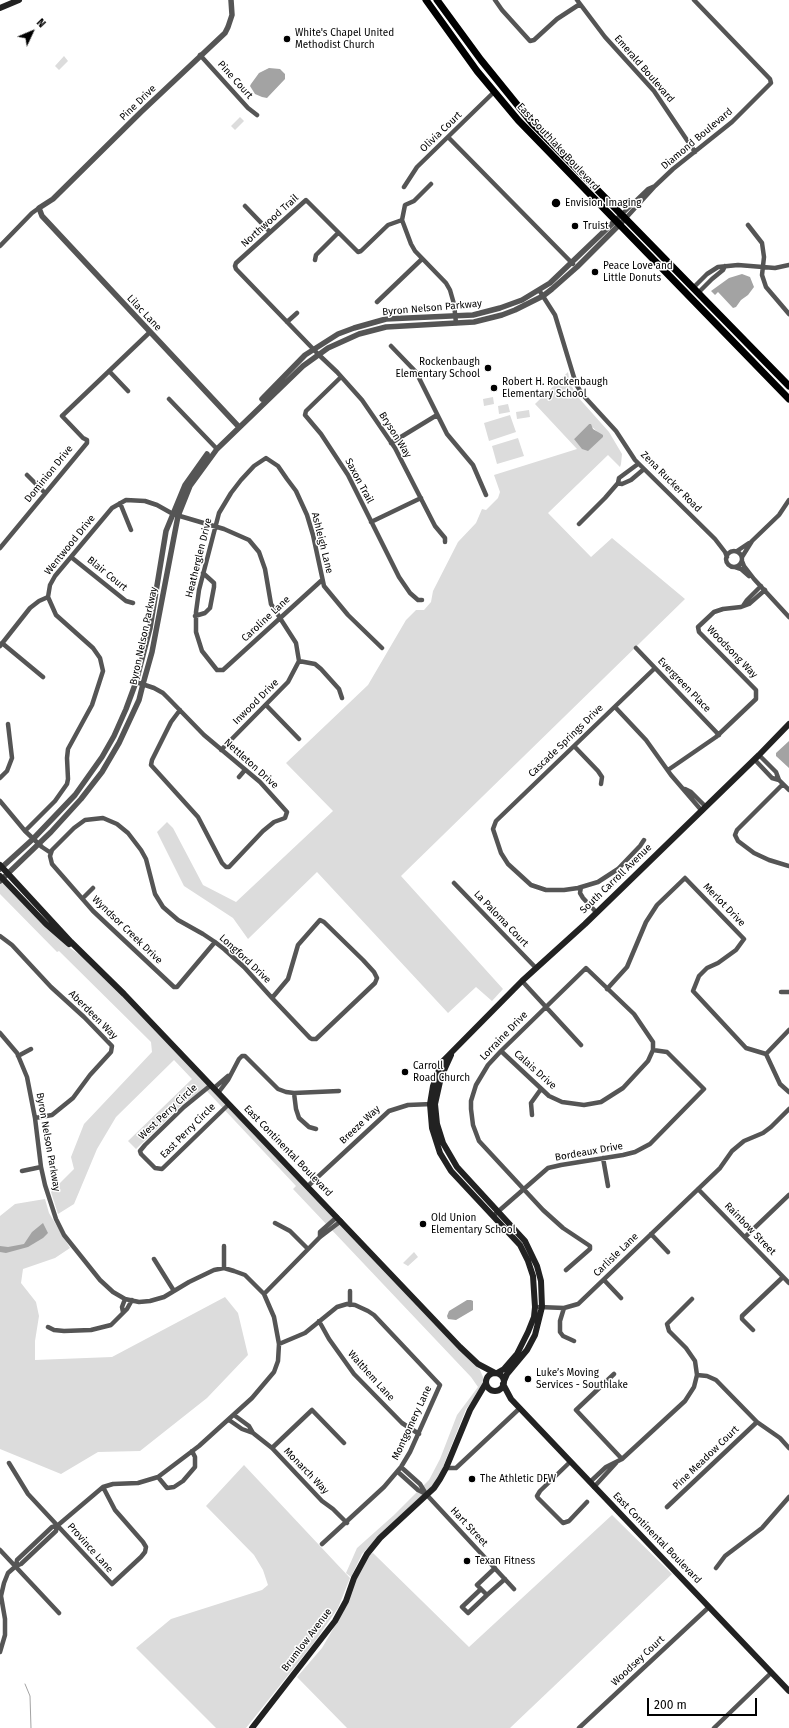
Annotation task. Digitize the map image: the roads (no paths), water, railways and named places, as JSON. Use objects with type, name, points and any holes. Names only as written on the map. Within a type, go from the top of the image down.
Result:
[{"type":"main road","points":[[0,8],[19,0]]},
{"type":"main road","name":"East Southlake Boulevard","points":[[426,0],[477,71],[537,141],[789,399]]},
{"type":"main road","name":"East Southlake Boulevard","points":[[437,0],[521,111],[789,386]]},
{"type":"main road","points":[[494,92],[503,94],[521,111]]},
{"type":"main road","name":"South Carroll Avenue","points":[[504,1382],[506,1374],[532,1343],[538,1327],[539,1307],[533,1276],[524,1252],[495,1213],[458,1179],[445,1162],[434,1136],[433,1104],[445,1066],[456,1046],[522,981],[704,809],[789,724]]},
{"type":"main road","name":"East Continental Boulevard","points":[[1,867],[82,953],[124,994],[308,1186],[419,1305],[478,1364],[496,1373]]},
{"type":"main road","name":"East Continental Boulevard","points":[[1,878],[46,924],[70,945],[82,953]]},
{"type":"main road","name":"South Carroll Avenue","points":[[496,1373],[504,1369],[522,1346],[539,1307]]},
{"type":"main road","name":"East Continental Boulevard","points":[[478,1364],[486,1381]]},
{"type":"main road","points":[[496,1373],[502,1376],[504,1382],[501,1388],[494,1390],[488,1388],[486,1381],[489,1375],[496,1373]]},
{"type":"main road","name":"Brumlow Avenue","points":[[252,1728],[335,1621],[346,1602],[354,1578],[366,1554],[380,1538],[434,1488],[446,1468],[464,1423],[486,1381]]},
{"type":"main road","name":"East Continental Boulevard","points":[[504,1382],[511,1399]]},
{"type":"main road","name":"East Continental Boulevard","points":[[494,1390],[511,1399],[520,1408],[789,1691]]},
{"type":"main road","name":"Brumlow Avenue","points":[[476,1401],[486,1393],[494,1390]]},
{"type":"street","name":"Pine Drive","points":[[39,208],[53,199],[228,28],[232,16],[231,0]]},
{"type":"street","points":[[495,0],[530,41],[534,40],[557,19],[579,2]]},
{"type":"street","name":"Diamond Boulevard","points":[[623,217],[655,186],[732,122],[771,83],[770,79],[694,0]]},
{"type":"street","name":"Emerald Boulevard","points":[[579,2],[605,37],[654,91],[695,152]]},
{"type":"street","name":"Pine Court","points":[[200,55],[248,108],[257,115]]},
{"type":"street","name":"Olivia Court","points":[[404,187],[417,168],[494,92]]},
{"type":"street","points":[[448,137],[577,267]]},
{"type":"street","points":[[431,184],[414,200],[405,205],[402,220],[410,244],[422,259],[446,283],[450,290],[454,304],[456,323]]},
{"type":"street","name":"Northwood Trail","points":[[313,349],[236,269],[236,263],[306,200],[358,252],[361,251],[388,225],[402,220]]},
{"type":"street","points":[[245,206],[270,232]]},
{"type":"street","points":[[0,246],[32,213],[39,208]]},
{"type":"street","name":"Lilac Lane","points":[[39,208],[42,216],[238,426]]},
{"type":"street","name":"Byron Nelson Parkway","points":[[263,400],[318,354],[359,334],[386,327],[474,322],[502,315],[543,296],[577,267],[623,217]]},
{"type":"street","name":"Byron Nelson Parkway","points":[[1,878],[8,874],[81,799],[102,772],[120,743],[139,700],[152,652],[175,515],[185,485],[196,468],[263,400],[295,363],[313,349],[338,334],[374,322],[406,317],[455,316],[490,312],[522,300],[550,283],[571,262],[617,223]]},
{"type":"street","points":[[748,225],[762,243],[764,257],[762,275],[766,287],[789,314]]},
{"type":"street","points":[[315,260],[316,255],[338,233]]},
{"type":"street","points":[[377,302],[422,259]]},
{"type":"street","points":[[695,291],[723,270],[725,266],[738,265],[775,268],[789,265]]},
{"type":"street","name":"Zena Rucker Road","points":[[540,290],[555,315],[569,363],[579,389],[616,432],[638,464],[715,539],[727,557]]},
{"type":"street","points":[[500,308],[502,315]]},
{"type":"street","points":[[287,322],[297,312]]},
{"type":"street","name":"Dominion Drive","points":[[1,545],[88,442],[62,416],[150,332]]},
{"type":"street","points":[[391,346],[416,372],[452,442],[473,465],[486,495]]},
{"type":"street","name":"Bryson Way","points":[[313,349],[362,400],[391,443],[435,526],[445,538],[445,542]]},
{"type":"street","points":[[109,371],[128,391]]},
{"type":"street","name":"Saxon Trail","points":[[341,377],[306,411],[305,415],[326,441],[348,475],[399,577],[410,593],[418,600],[422,600]]},
{"type":"street","points":[[169,400],[215,448]]},
{"type":"street","points":[[391,443],[437,415]]},
{"type":"street","name":"Heatherglen Drive","points":[[222,671],[217,670],[202,652],[196,632],[195,616],[199,590],[219,513],[231,493],[254,466],[266,458]]},
{"type":"street","name":"Ashleigh Lane","points":[[266,458],[278,466],[296,491],[307,515],[324,586],[348,615],[382,648]]},
{"type":"street","points":[[579,524],[618,483],[620,478],[638,464]]},
{"type":"street","points":[[618,483],[622,484],[631,480],[644,469]]},
{"type":"street","points":[[628,473],[631,480]]},
{"type":"street","points":[[27,475],[45,493]]},
{"type":"street","points":[[371,522],[421,498]]},
{"type":"street","points":[[131,530],[120,503],[126,500],[145,501],[175,515],[215,526],[249,540],[259,552],[265,569],[269,595],[275,612],[296,643],[299,660],[315,664],[321,668],[339,689],[342,698]]},
{"type":"street","points":[[754,579],[741,569],[728,563],[727,557],[734,551],[752,541],[779,515],[789,500]]},
{"type":"street","name":"Wentwood Drive","points":[[48,597],[50,585],[55,576],[112,508],[120,503]]},
{"type":"street","name":"Byron Nelson Parkway","points":[[1,867],[33,839],[75,795],[102,757],[114,736],[136,682],[150,628],[166,531],[175,515]]},
{"type":"street","name":"Zena Rucker Road","points":[[715,539],[734,551]]},
{"type":"street","points":[[735,566],[738,566],[752,541]]},
{"type":"street","points":[[734,551],[742,559],[742,564],[754,579],[789,617]]},
{"type":"street","name":"Blair Court","points":[[71,557],[126,601],[133,603]]},
{"type":"street","points":[[195,616],[205,613],[210,608],[214,587],[214,582],[203,573]]},
{"type":"street","name":"Caroline Lane","points":[[222,671],[322,580]]},
{"type":"street","name":"Woodsong Way","points":[[668,770],[719,735],[756,699],[757,693],[699,632],[698,627],[706,618],[717,610],[743,606],[747,600],[763,588]]},
{"type":"street","points":[[25,831],[55,801],[67,784],[68,749],[92,705],[103,671],[102,661],[97,652],[58,618],[48,597],[39,601],[30,608],[1,645],[43,677]]},
{"type":"street","name":"Evergreen Place","points":[[636,648],[719,735]]},
{"type":"street","name":"Inwood Drive","points":[[221,750],[288,682],[299,660]]},
{"type":"street","name":"Cascade Springs Drive","points":[[581,887],[564,890],[546,890],[531,885],[520,876],[501,853],[493,829],[496,821],[655,668]]},
{"type":"street","name":"Nettleton Drive","points":[[136,682],[158,690],[180,710],[221,750],[272,794],[288,814],[285,818],[274,822],[263,831],[228,867],[222,863],[198,817],[151,765],[152,760],[171,722],[180,710]]},
{"type":"street","points":[[266,705],[298,739]]},
{"type":"street","points":[[614,707],[646,740],[668,770],[684,788],[691,792],[704,809]]},
{"type":"street","points":[[0,778],[7,771],[12,758],[8,724]]},
{"type":"street","points":[[574,746],[598,771],[602,777],[601,784]]},
{"type":"street","points":[[757,757],[772,778],[779,780],[789,790]]},
{"type":"street","points":[[239,776],[245,770]]},
{"type":"street","points":[[783,784],[737,830],[735,835],[738,841],[754,853],[769,860],[789,866]]},
{"type":"street","points":[[0,801],[25,831],[38,844],[51,853]]},
{"type":"street","name":"Longford Drive","points":[[51,853],[74,828],[85,820],[103,818],[117,824],[128,833],[146,859],[155,894],[163,907],[178,920],[215,942],[244,967],[272,998],[310,1038],[314,1039],[375,982],[376,978],[374,972],[322,920],[315,924],[298,945],[288,978],[272,998]]},
{"type":"street","points":[[596,912],[583,898],[580,893],[581,887],[598,882],[613,873],[644,840]]},
{"type":"street","name":"Wyndsor Creek Drive","points":[[51,853],[50,859],[52,864],[111,929],[174,987],[177,987],[215,942]]},
{"type":"street","name":"Merlot Drive","points":[[607,989],[627,967],[646,922],[657,905],[685,878],[744,939],[736,950],[718,963],[706,968],[700,976],[693,991],[746,1048],[766,1054]]},
{"type":"street","name":"La Paloma Court","points":[[454,883],[536,968]]},
{"type":"street","points":[[83,898],[93,888]]},
{"type":"street","name":"Aberdeen Way","points":[[0,936],[12,945],[50,987],[84,1017],[112,1046],[111,1052],[90,1075],[73,1098],[52,1115],[35,1118]]},
{"type":"street","name":"Lorraine Drive","points":[[566,1270],[590,1249],[590,1246],[553,1220],[479,1141],[472,1117],[471,1101],[476,1085],[488,1065],[586,968],[607,989]]},
{"type":"street","points":[[522,981],[547,1006],[568,1033],[581,1045]]},
{"type":"street","points":[[607,989],[634,1014],[653,1042],[653,1050]]},
{"type":"street","points":[[781,992],[789,992]]},
{"type":"street","points":[[789,1030],[766,1054],[780,1084],[789,1092]]},
{"type":"street","name":"Byron Nelson Parkway","points":[[0,1033],[18,1056],[27,1077],[35,1118],[41,1167],[51,1205],[64,1235],[100,1280],[113,1292],[125,1299],[150,1301],[164,1297],[205,1274],[224,1268]]},
{"type":"street","points":[[18,1056],[31,1049]]},
{"type":"street","name":"Bordeaux Drive","points":[[495,1213],[548,1168],[623,1156],[635,1152],[650,1144],[704,1089],[667,1052],[653,1050]]},
{"type":"street","name":"Calais Drive","points":[[501,1051],[549,1096],[562,1102],[579,1105],[596,1104],[609,1098],[622,1088],[645,1065],[653,1050]]},
{"type":"street","name":"West Perry Circle","points":[[141,1154],[140,1151],[145,1145],[184,1107],[214,1088],[230,1075],[242,1056],[245,1056],[278,1089],[294,1093]]},
{"type":"street","points":[[532,1115],[531,1104],[541,1089]]},
{"type":"street","points":[[316,1129],[309,1127],[299,1118],[294,1093],[339,1091]]},
{"type":"street","name":"East Perry Circle","points":[[141,1154],[155,1168],[162,1169],[229,1104]]},
{"type":"street","name":"Breeze Way","points":[[308,1186],[389,1111],[408,1105],[433,1104]]},
{"type":"street","name":"Carlisle Lane","points":[[539,1307],[564,1308],[578,1304],[720,1168],[732,1151],[744,1141],[763,1133],[789,1109]]},
{"type":"street","points":[[603,1158],[608,1186]]},
{"type":"street","points":[[22,1171],[41,1167]]},
{"type":"street","name":"Rainbow Street","points":[[698,1189],[789,1282]]},
{"type":"street","points":[[745,1237],[789,1195]]},
{"type":"street","points":[[264,1294],[320,1238],[320,1232],[339,1219]]},
{"type":"street","points":[[276,1223],[290,1231],[308,1250]]},
{"type":"street","points":[[651,1234],[668,1252]]},
{"type":"street","points":[[0,1652],[5,1635],[5,1618],[1,1596],[8,1573],[16,1566],[21,1564],[56,1531],[58,1526],[103,1487],[113,1484],[138,1483],[158,1477],[192,1452],[252,1398],[274,1372],[278,1361],[279,1344],[274,1317],[264,1294],[245,1275],[224,1268],[224,1246]]},
{"type":"street","points":[[154,1259],[174,1291]]},
{"type":"street","points":[[753,1330],[742,1319],[742,1316],[783,1277]]},
{"type":"street","points":[[604,1280],[621,1298]]},
{"type":"street","points":[[279,1344],[306,1333],[337,1307],[350,1305],[350,1290]]},
{"type":"street","points":[[123,1312],[122,1307],[125,1299]]},
{"type":"street","points":[[592,1485],[685,1401],[694,1387],[697,1375],[693,1357],[667,1327],[670,1320],[692,1299]]},
{"type":"street","points":[[48,1327],[54,1330],[64,1331],[91,1330],[111,1325],[127,1309],[132,1300]]},
{"type":"street","name":"Montgomery Lane","points":[[322,1544],[347,1523],[398,1472],[419,1434],[440,1388],[438,1383],[374,1315],[360,1307],[350,1305]]},
{"type":"street","points":[[564,1308],[558,1327],[564,1336],[574,1341]]},
{"type":"street","name":"Walthem Lane","points":[[319,1321],[329,1339],[354,1374],[402,1423],[419,1434]]},
{"type":"street","points":[[614,1374],[576,1410],[622,1459]]},
{"type":"street","points":[[697,1375],[707,1376],[716,1380],[757,1422],[780,1438],[789,1448]]},
{"type":"street","points":[[446,1468],[456,1468],[520,1408]]},
{"type":"street","points":[[272,1448],[312,1410],[344,1443]]},
{"type":"street","name":"Monarch Way","points":[[234,1415],[249,1426],[253,1433]]},
{"type":"street","name":"Monarch Way","points":[[229,1420],[242,1429],[253,1433],[272,1448],[322,1501],[334,1509],[347,1523]]},
{"type":"street","name":"Pine Meadow Court","points":[[667,1507],[757,1422]]},
{"type":"street","points":[[158,1477],[166,1488],[174,1487],[183,1481],[195,1467],[195,1457],[192,1452]]},
{"type":"street","points":[[570,1462],[537,1496],[563,1523],[569,1521],[587,1502]]},
{"type":"street","name":"Province Lane","points":[[9,1463],[28,1494],[112,1584],[116,1582],[145,1552],[146,1548],[143,1542],[115,1510],[103,1487]]},
{"type":"street","points":[[401,1467],[423,1487],[426,1494]]},
{"type":"street","points":[[398,1472],[418,1490],[426,1494]]},
{"type":"street","name":"Hart Street","points":[[426,1494],[514,1589]]},
{"type":"street","points":[[716,1568],[725,1556],[762,1528],[789,1497]]},
{"type":"street","points":[[16,1566],[17,1560],[52,1527],[58,1526]]},
{"type":"street","points":[[35,1543],[39,1547]]},
{"type":"street","points":[[0,1550],[59,1613]]},
{"type":"street","points":[[487,1595],[477,1585],[495,1568]]},
{"type":"street","points":[[481,1589],[462,1607],[468,1613],[505,1579]]},
{"type":"street","name":"Woodsey Court","points":[[579,1728],[709,1607]]},
{"type":"street","points":[[714,1728],[771,1673]]},
{"type":"waterway","points":[[25,1684],[30,1696],[31,1728]]},
{"type":"place","name":"White's Chapel United Methodist Church","points":[[287,39]]},
{"type":"place","name":"Envision Imaging","points":[[556,203]]},
{"type":"place","name":"Truist","points":[[575,226]]},
{"type":"place","name":"Peace Love and Little Donuts","points":[[595,272]]},
{"type":"place","name":"Rockenbaugh Elementary School","points":[[488,368]]},
{"type":"place","name":"Robert H. Rockenbaugh Elementary School","points":[[494,388]]},
{"type":"place","name":"Carroll Road Church","points":[[405,1072]]},
{"type":"place","name":"Old Union Elementary School","points":[[423,1224]]},
{"type":"place","name":"Luke’s Moving Services - Southlake","points":[[528,1379]]},
{"type":"place","name":"The Athletic DFW","points":[[472,1479]]},
{"type":"place","name":"Texan Fitness","points":[[467,1561]]}]
